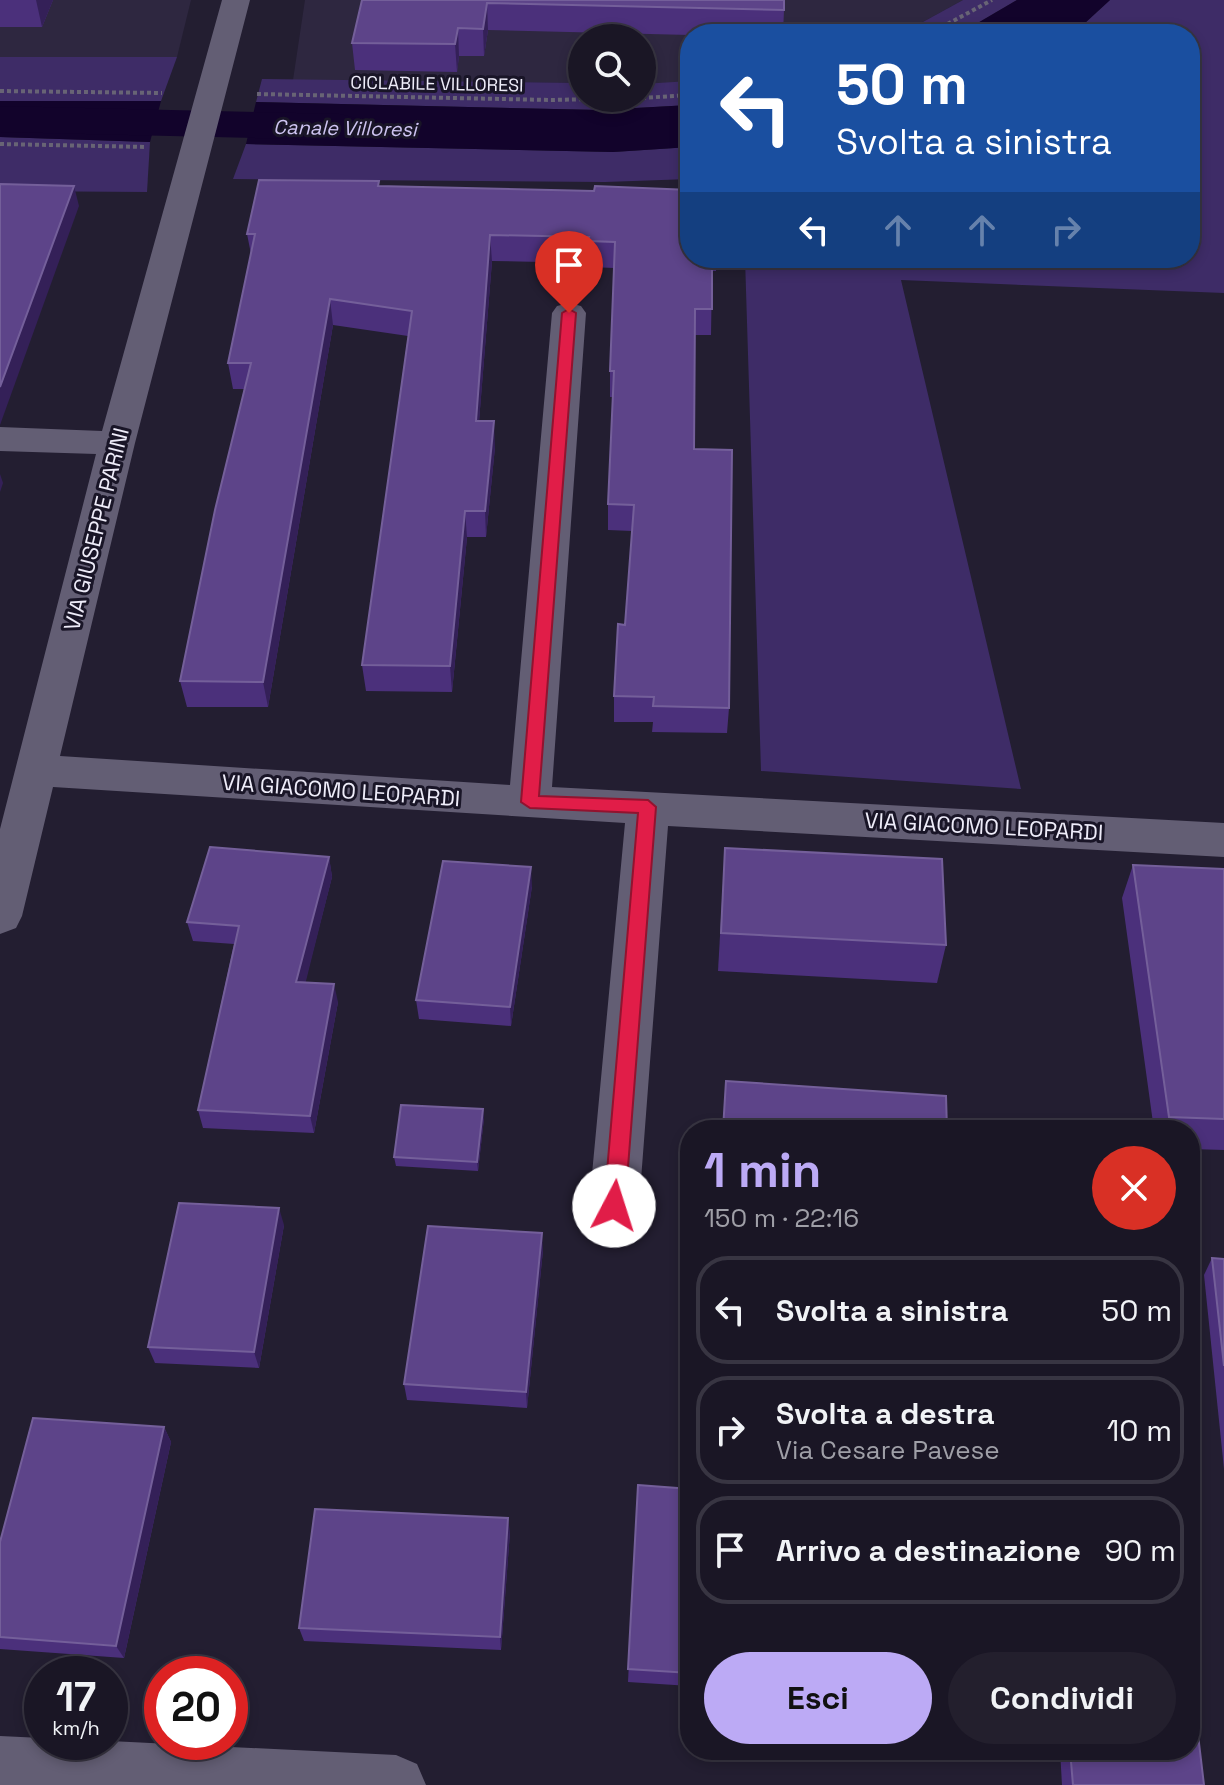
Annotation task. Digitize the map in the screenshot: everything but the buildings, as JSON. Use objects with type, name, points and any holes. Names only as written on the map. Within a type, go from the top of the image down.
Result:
[{"type":"street","name":"VIA GIUSEPPE PARINI","points":[[0,916],[117,443],[236,0]]},
{"type":"street","points":[[530,802],[569,313]]},
{"type":"street","points":[[0,439],[117,443]]},
{"type":"street","name":"VIA GIACOMO LEOPARDI","points":[[35,770],[530,802],[1224,840]]},
{"type":"street","points":[[614,1206],[648,807]]},
{"type":"street","points":[[0,1766],[396,1785]]},
{"type":"path","points":[[948,24],[992,0]]},
{"type":"path","points":[[0,91],[172,93]]},
{"type":"path","name":"CICLABILE VILLORESI","points":[[246,94],[568,100]]},
{"type":"path","points":[[656,97],[680,96]]},
{"type":"path","points":[[0,144],[159,147]]},
{"type":"shaded area","points":[[0,0],[191,0],[177,57],[0,57]]},
{"type":"shaded area","points":[[305,0],[963,0],[919,24],[680,24],[680,82],[668,84],[656,84],[656,24],[568,24],[568,83],[293,80]]},
{"type":"shaded area","points":[[963,0],[1017,0],[976,24],[919,24]]},
{"type":"shaded area","points":[[1110,0],[1224,0],[1224,293],[901,280],[1021,789],[761,771],[745,268],[1200,268],[1200,24],[1084,24]]},
{"type":"shaded area","points":[[0,57],[177,57],[161,101],[0,101]]},
{"type":"shaded area","points":[[262,79],[568,83],[568,109],[256,102]]},
{"type":"shaded area","points":[[680,82],[680,106],[656,107],[656,83]]},
{"type":"shaded area","points":[[0,137],[150,142],[147,192],[0,191]]},
{"type":"shaded area","points":[[246,144],[613,152],[680,148],[680,179],[605,182],[233,179]]},
{"type":"water","points":[[1017,0],[1110,0],[1084,24],[976,24]]},
{"type":"water","points":[[0,101],[161,101],[150,142],[0,137]]},
{"type":"water","points":[[256,102],[568,109],[568,112],[656,112],[656,107],[680,106],[680,148],[613,152],[246,144]]},
{"type":"waterway","name":"Canale Villoresi","points":[[0,119],[340,127]]},
{"type":"route","points":[[569,313],[530,802],[648,807],[614,1206]]}]
